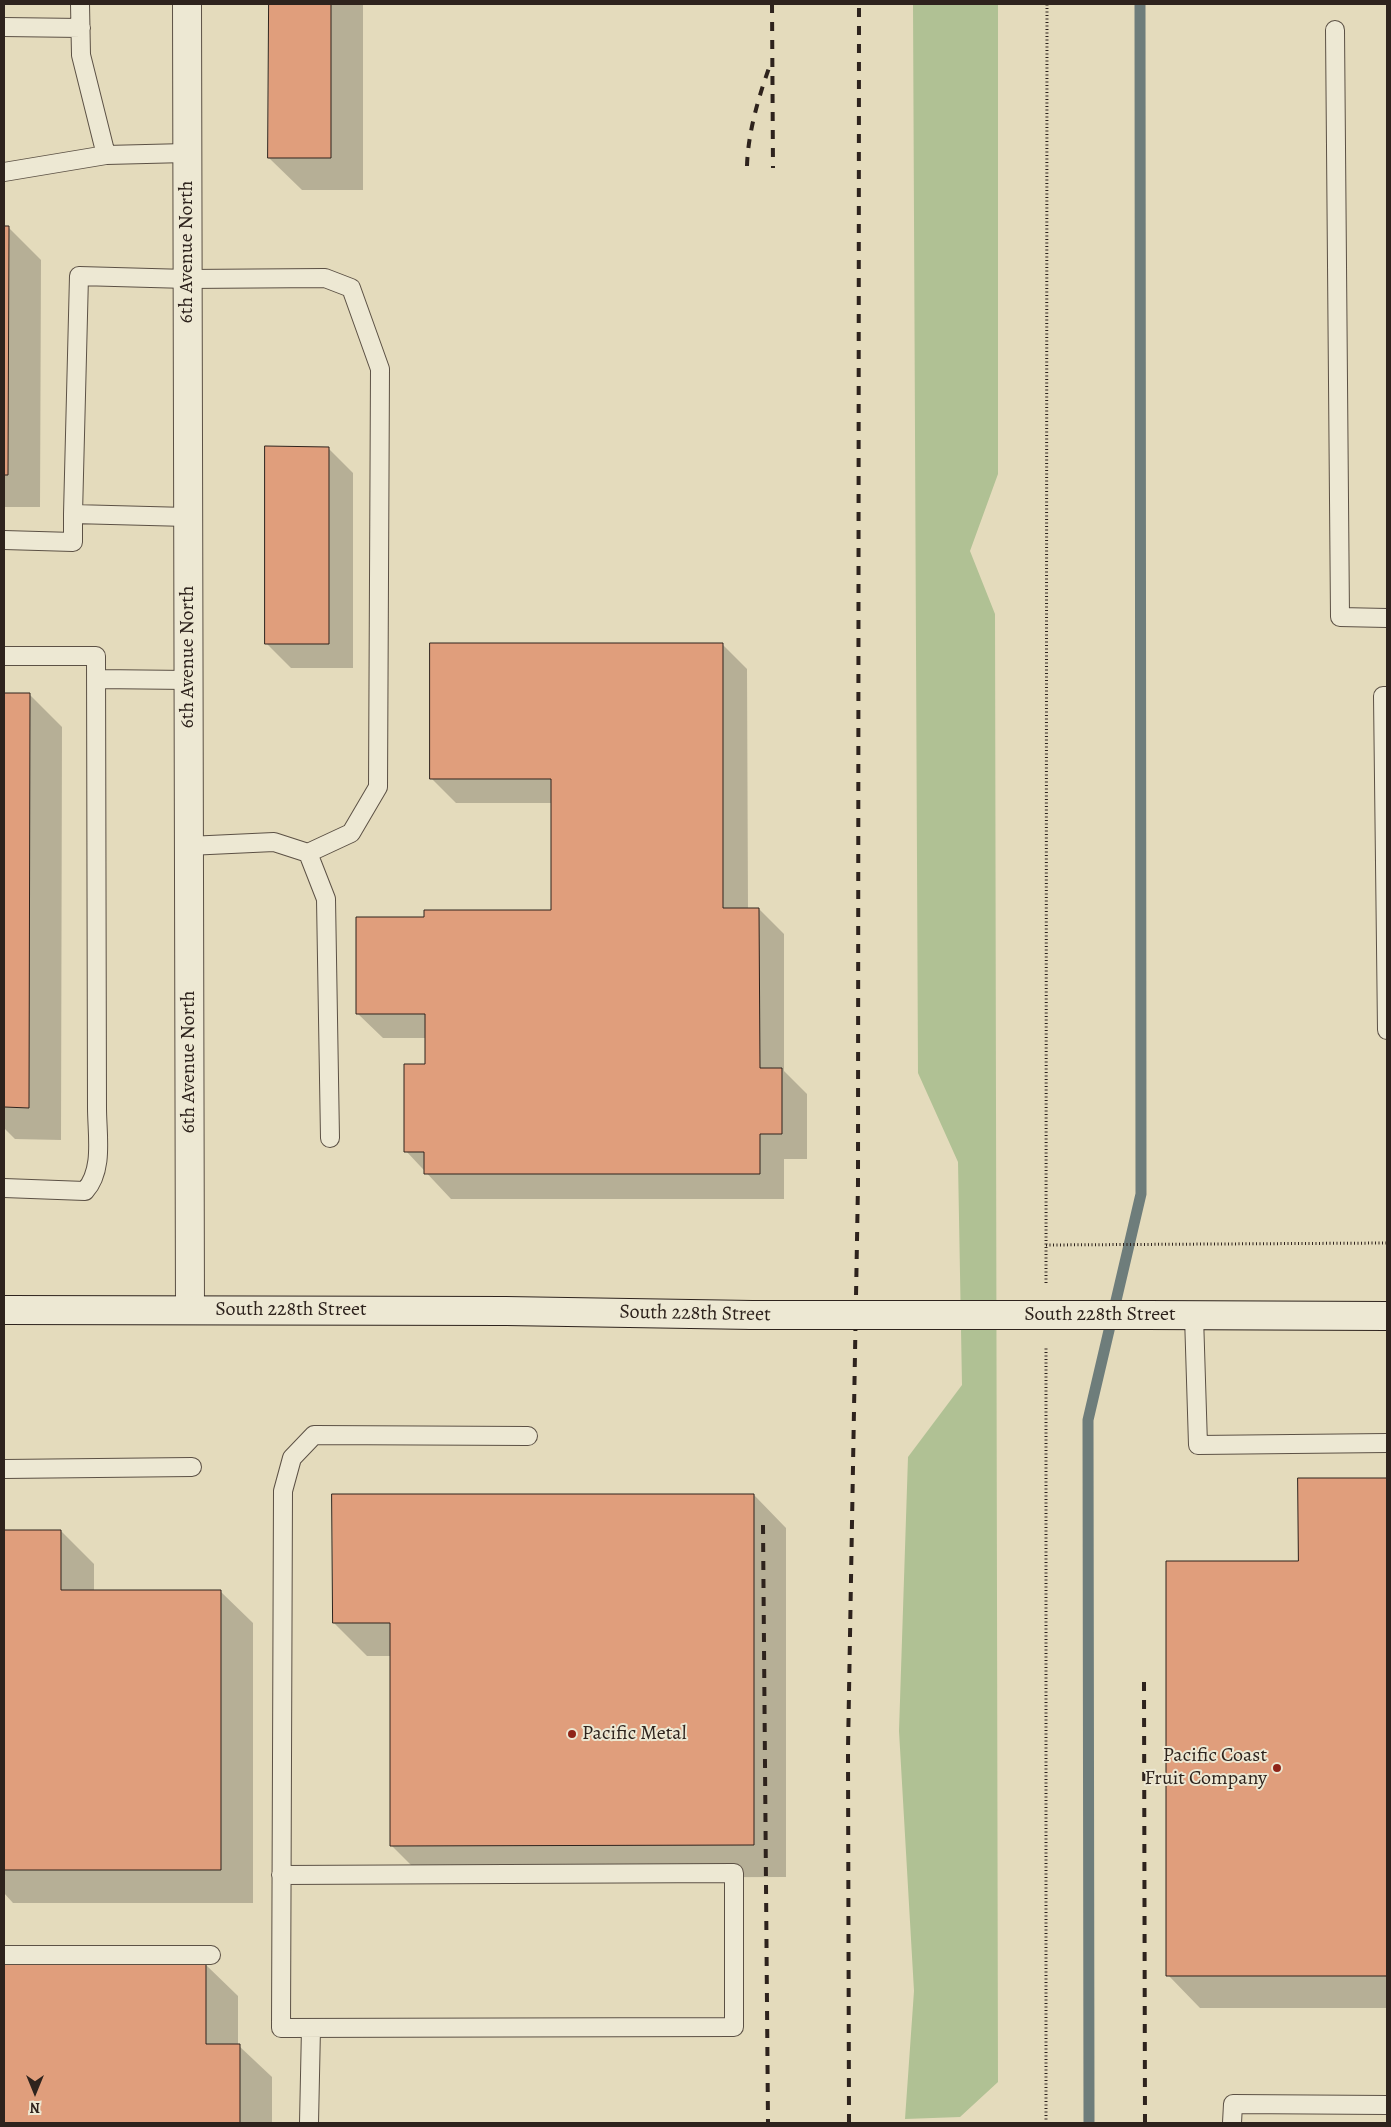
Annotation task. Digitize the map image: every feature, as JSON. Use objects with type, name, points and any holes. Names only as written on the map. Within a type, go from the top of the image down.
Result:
[{"type":"main road","name":"6th Avenue North","points":[[187,4],[190,1310]]},
{"type":"main road","name":"South 228th Street","points":[[4,1310],[752,1315],[1387,1316]]},
{"type":"lane","points":[[80,4],[81,55],[106,155]]},
{"type":"lane","points":[[4,27],[81,28]]},
{"type":"lane","points":[[1335,30],[1340,617],[1387,618]]},
{"type":"lane","points":[[4,172],[106,155],[186,153]]},
{"type":"lane","points":[[4,540],[73,542],[79,276],[187,279],[324,278],[351,288],[380,369],[378,787],[351,833],[308,853],[274,842],[188,846]]},
{"type":"lane","points":[[73,514],[187,517]]},
{"type":"lane","points":[[4,656],[96,656],[97,679],[97,1168],[94,1181],[85,1191],[4,1188]]},
{"type":"lane","points":[[97,679],[188,680]]},
{"type":"lane","points":[[1387,696],[1383,696],[1387,1030]]},
{"type":"lane","points":[[308,853],[326,899],[330,1138]]},
{"type":"lane","points":[[1194,1316],[1198,1445],[1387,1443]]},
{"type":"lane","points":[[280,1875],[734,1874],[734,2027],[281,2028],[280,1875],[283,1491],[292,1458],[314,1435],[528,1436]]},
{"type":"lane","points":[[4,1469],[192,1467]]},
{"type":"lane","points":[[4,1955],[212,1955]]},
{"type":"lane","points":[[309,2123],[311,2028]]},
{"type":"lane","points":[[1232,2123],[1233,2104],[1387,2105]]},
{"type":"path","points":[[1046,4],[1046,1284]]},
{"type":"path","points":[[1046,1245],[1387,1243]]},
{"type":"path","points":[[1046,1344],[1046,2123]]},
{"type":"green space","points":[[913,4],[998,4],[998,474],[970,551],[995,614],[998,2082],[960,2117],[905,2119],[914,1991],[899,1731],[908,1457],[962,1385],[958,1162],[918,1073]]},
{"type":"building","points":[[269,4],[331,4],[331,158],[268,158]]},
{"type":"building","points":[[4,226],[9,226],[8,475],[4,475]]},
{"type":"building","points":[[265,446],[329,447],[329,644],[265,644]]},
{"type":"building","points":[[430,643],[723,643],[723,908],[759,908],[760,1068],[782,1068],[782,1134],[760,1134],[760,1174],[424,1174],[424,1152],[404,1152],[404,1064],[425,1064],[425,1014],[356,1014],[356,917],[424,917],[424,910],[551,910],[551,779],[430,779]]},
{"type":"building","points":[[4,693],[30,693],[29,1108],[4,1107]]},
{"type":"building","name":"Pacific Coast Fruit Company","points":[[1298,1478],[1387,1478],[1387,1976],[1166,1976],[1166,1561],[1298,1561]]},
{"type":"building","name":"Pacific Metal","points":[[332,1494],[754,1494],[754,1845],[390,1846],[390,1623],[333,1623]]},
{"type":"building","points":[[4,1530],[61,1530],[61,1590],[221,1590],[221,1870],[4,1870]]},
{"type":"building","points":[[206,1962],[206,2044],[240,2044],[240,2123],[4,2123],[4,1964]]},
{"type":"waterway","points":[[1089,2123],[1088,1420],[1141,1194],[1140,4]]},
{"type":"railway","points":[[772,4],[773,168]]},
{"type":"railway","points":[[849,2123],[848,1749],[858,1184],[859,4]]},
{"type":"railway","points":[[747,166],[754,116],[769,68]]},
{"type":"railway","points":[[763,1525],[768,2123]]},
{"type":"railway","points":[[1144,1682],[1145,2123]]},
{"type":"place","name":"Pacific Metal","points":[[572,1734]]},
{"type":"place","name":"Pacific Coast Fruit Company","points":[[1277,1768]]}]
